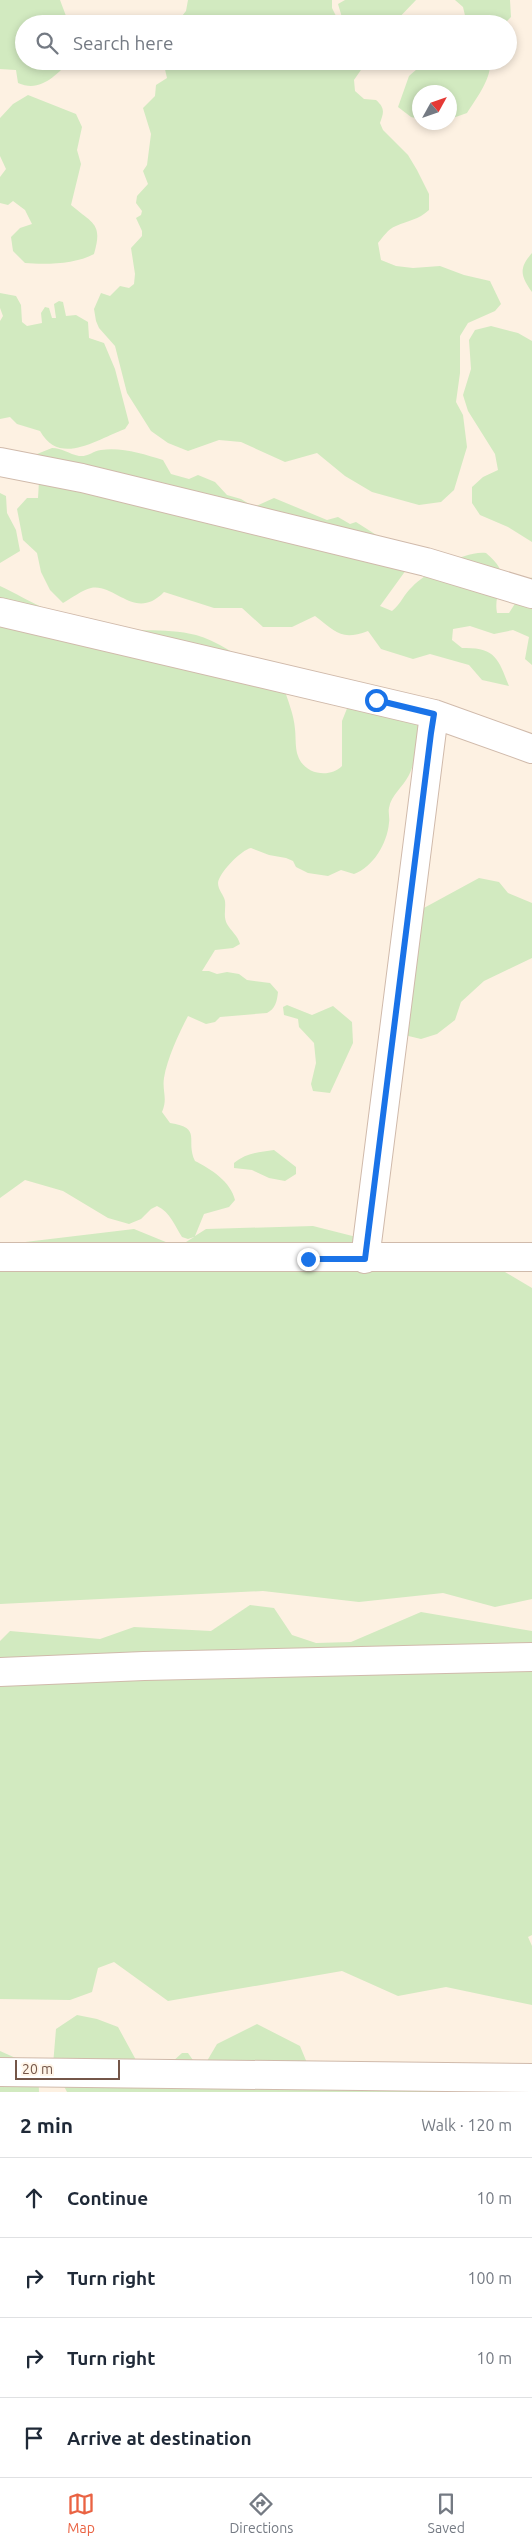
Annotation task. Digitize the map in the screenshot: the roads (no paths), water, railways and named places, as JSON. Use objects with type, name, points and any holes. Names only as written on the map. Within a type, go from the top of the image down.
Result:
[{"type":"street","points":[[0,462],[82,478],[407,558],[532,594]]},
{"type":"street","points":[[0,612],[434,714],[532,749]]},
{"type":"street","points":[[365,1259],[434,714]]},
{"type":"street","points":[[0,1257],[365,1259],[532,1257]]},
{"type":"street","points":[[0,1672],[144,1666],[532,1657]]},
{"type":"street","points":[[0,2072],[532,2078]]}]
